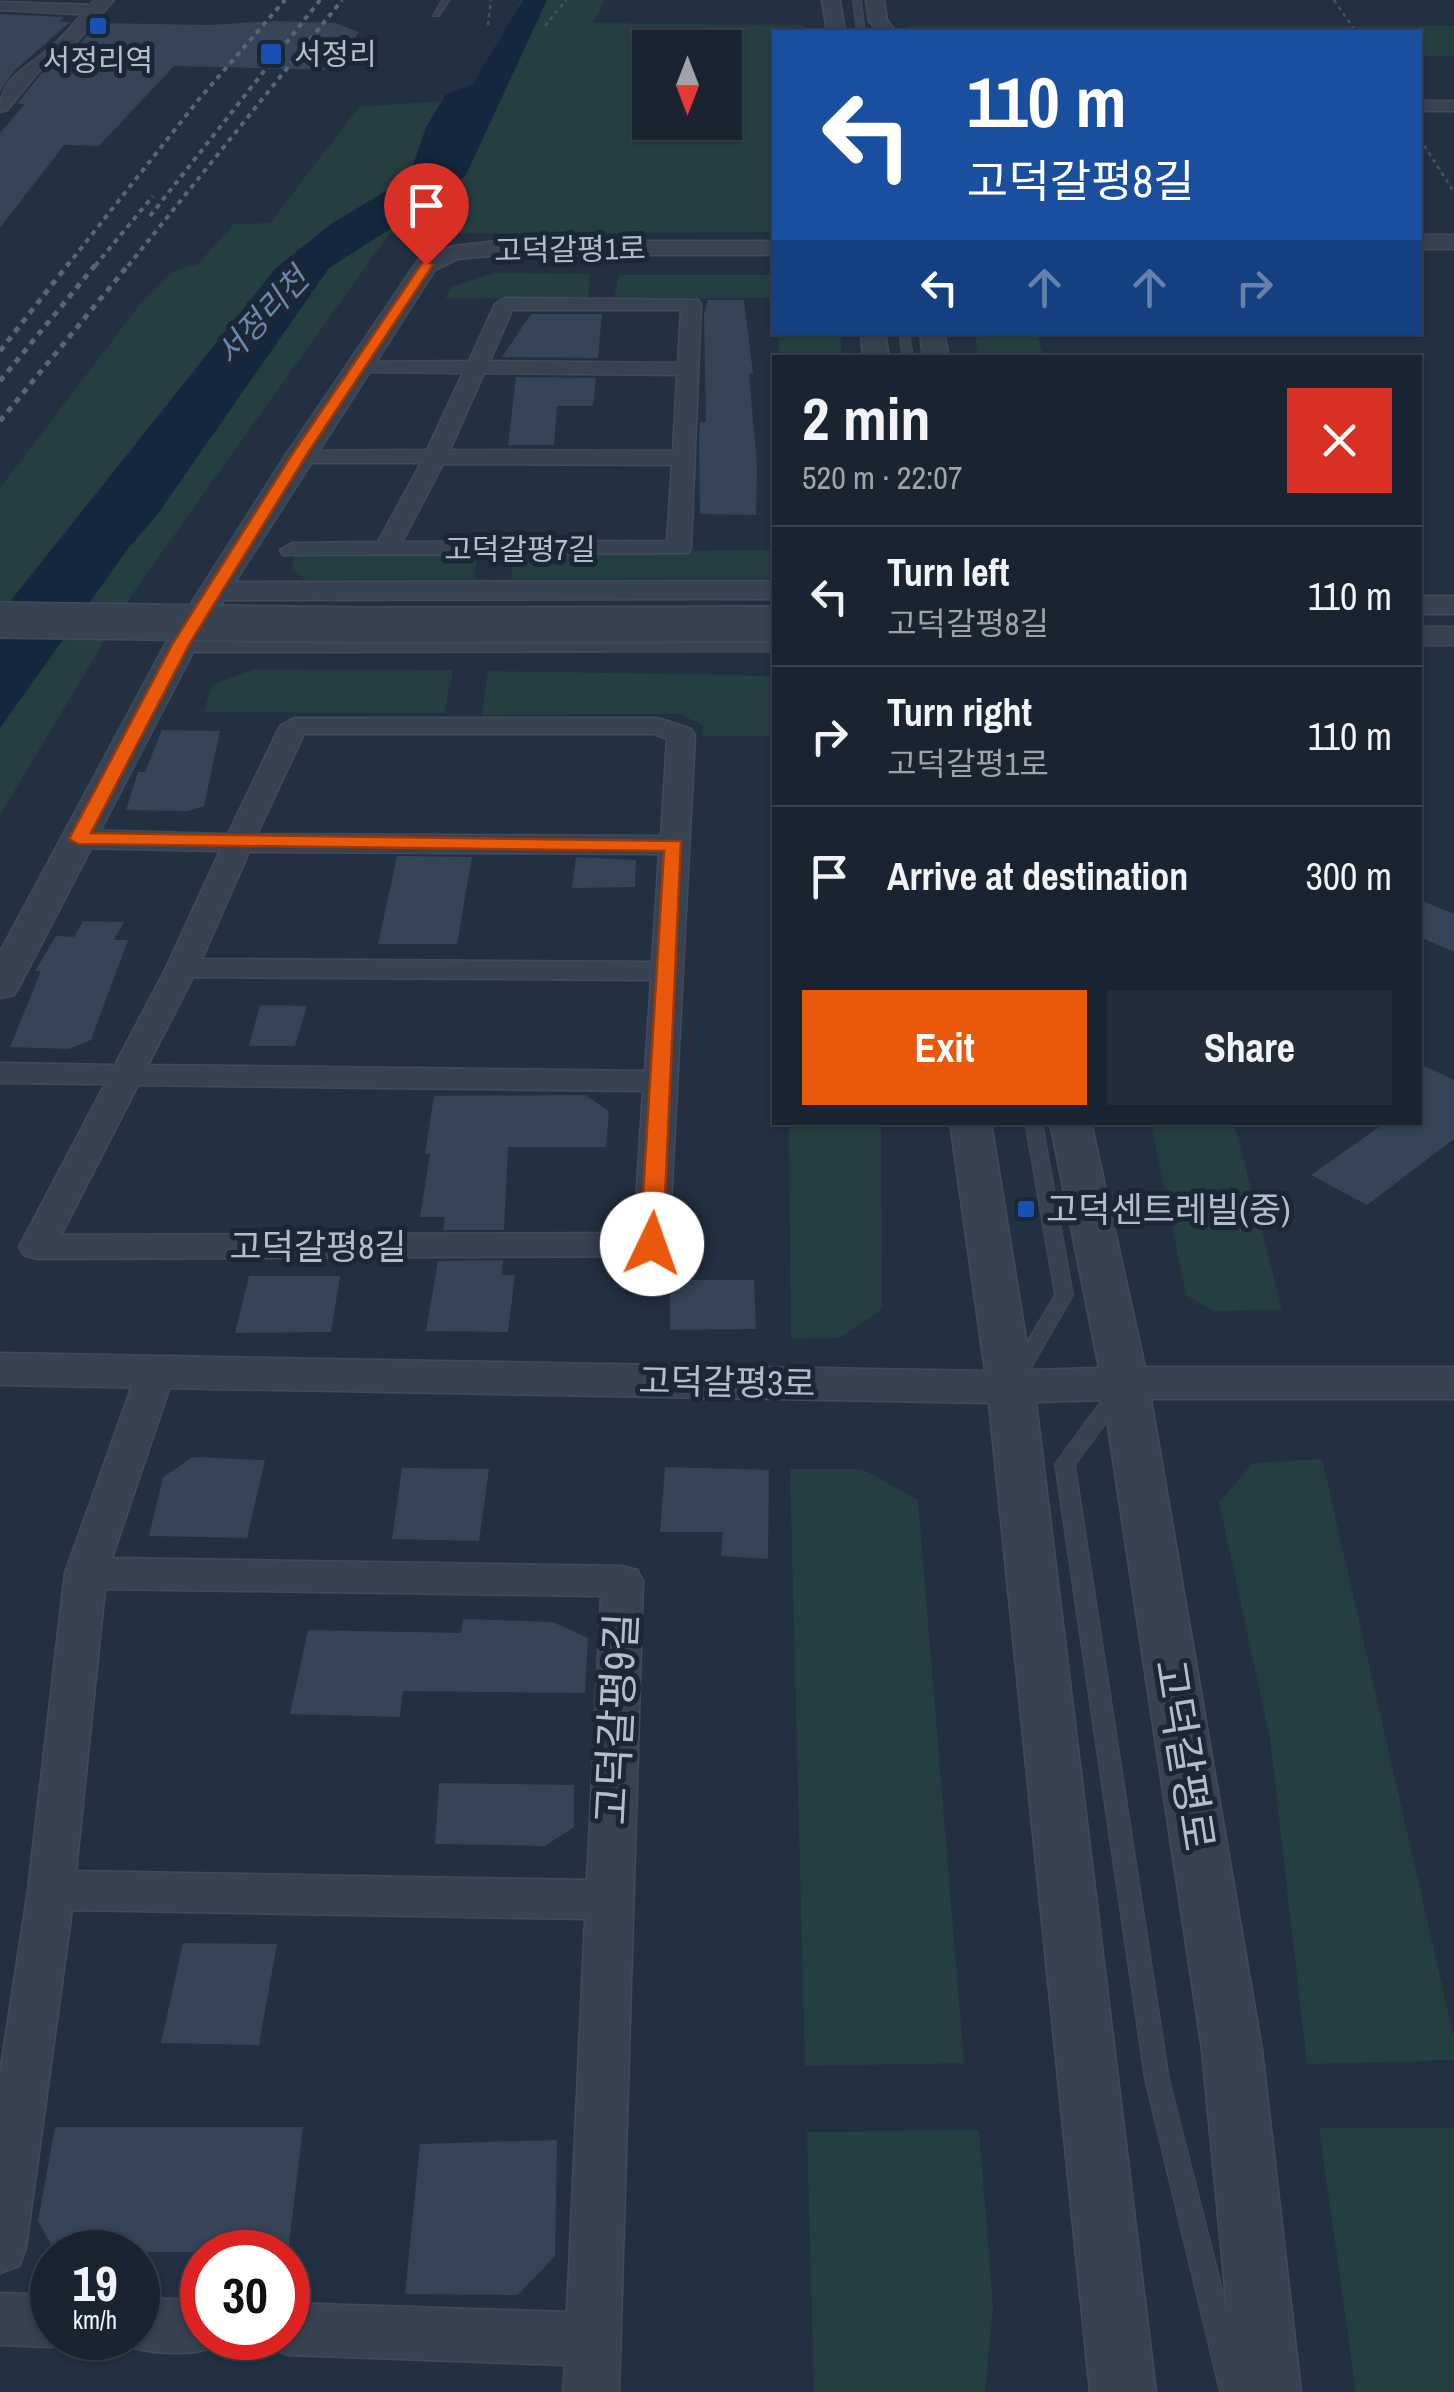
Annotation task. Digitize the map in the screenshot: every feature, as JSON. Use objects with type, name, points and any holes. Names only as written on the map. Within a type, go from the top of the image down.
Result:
[{"type":"street","points":[[831,0],[836,30]]},
{"type":"street","points":[[871,0],[877,29]]},
{"type":"street","points":[[0,6],[100,5]]},
{"type":"street","points":[[0,106],[24,56],[63,43],[100,5]]},
{"type":"street","points":[[1422,106],[1454,106]]},
{"type":"street","points":[[1422,242],[1454,242]]},
{"type":"street","name":"고덕갈평1로","points":[[0,986],[182,643],[299,456],[426,265],[452,253],[498,248],[772,248]]},
{"type":"street","points":[[1422,255],[1454,255]]},
{"type":"street","name":"고덕갈평7길","points":[[505,304],[691,304],[680,458],[679,548],[386,549],[478,368],[505,304]]},
{"type":"street","points":[[362,366],[686,369]]},
{"type":"street","points":[[299,456],[434,460],[680,458]]},
{"type":"street","points":[[292,550],[386,549]]},
{"type":"street","points":[[1422,589],[1454,589]]},
{"type":"street","points":[[214,591],[772,590]]},
{"type":"street","points":[[462,644],[471,592]]},
{"type":"street","points":[[0,604],[772,606]]},
{"type":"street","points":[[1422,604],[1454,604]]},
{"type":"street","points":[[0,620],[364,626],[772,624]]},
{"type":"street","points":[[1422,622],[1454,622]]},
{"type":"street","points":[[1422,636],[1454,636]]},
{"type":"street","points":[[182,643],[772,642]]},
{"type":"street","name":"고덕갈평8길","points":[[294,726],[658,726],[681,734],[652,1244],[37,1247],[182,968],[238,843],[294,726]]},
{"type":"street","points":[[78,839],[674,845]]},
{"type":"street","points":[[182,968],[668,971]]},
{"type":"street","points":[[0,1073],[661,1081]]},
{"type":"street","points":[[970,1125],[1011,1386],[1123,2392]]},
{"type":"street","name":"고덕갈평로","points":[[1071,1125],[1125,1382],[1232,2050],[1268,2392]]},
{"type":"street","name":"고덕갈평3로","points":[[0,1369],[1011,1386],[1125,1382],[1454,1383]]},
{"type":"street","points":[[0,2248],[51,1890],[86,1573],[156,1372]]},
{"type":"street","name":"고덕갈평9길","points":[[86,1573],[622,1581],[591,2392]]},
{"type":"street","points":[[51,1890],[607,1900]]},
{"type":"street","points":[[0,2319],[30,2320]]},
{"type":"street","points":[[310,2330],[593,2339]]},
{"type":"lane","points":[[436,14],[446,0]]},
{"type":"lane","points":[[857,0],[861,30]]},
{"type":"lane","points":[[1011,1386],[1064,1295],[1034,1125]]},
{"type":"lane","points":[[1125,1382],[1065,1464],[1157,2079],[1234,2392]]},
{"type":"path","points":[[488,25],[492,0]]},
{"type":"path","points":[[545,26],[566,0]]},
{"type":"path","points":[[1334,0],[1355,30]]},
{"type":"path","points":[[1422,142],[1454,192]]},
{"type":"green space","points":[[520,0],[605,0],[593,23],[803,25],[803,30],[772,30],[772,232],[389,234],[133,593],[0,815],[0,488],[138,307],[174,271],[198,264],[234,224],[270,223],[359,107],[484,98],[515,23]]},
{"type":"green space","points":[[909,26],[1454,26],[1454,56],[1422,56],[1422,30],[910,30]]},
{"type":"green space","points":[[495,273],[590,274],[588,298],[446,299],[451,287]]},
{"type":"green space","points":[[619,275],[772,275],[772,298],[614,298]]},
{"type":"green space","points":[[778,335],[840,335],[842,355],[779,355]]},
{"type":"green space","points":[[976,335],[1038,335],[1043,355],[977,355]]},
{"type":"green space","points":[[772,550],[772,578],[511,579],[514,552]]},
{"type":"green space","points":[[478,552],[473,579],[307,580],[291,570],[296,553]]},
{"type":"green space","points":[[254,669],[453,670],[444,713],[204,712],[212,685]]},
{"type":"green space","points":[[488,671],[772,676],[772,736],[702,736],[703,725],[679,714],[482,715]]},
{"type":"green space","points":[[789,1125],[881,1125],[882,1309],[840,1338],[791,1339]]},
{"type":"green space","points":[[1151,1125],[1235,1125],[1282,1309],[1213,1311],[1186,1295]]},
{"type":"green space","points":[[1322,1459],[1454,2038],[1454,2060],[1307,2064],[1270,1738],[1219,1502],[1253,1463]]},
{"type":"green space","points":[[790,1469],[862,1469],[918,1500],[964,2063],[805,2066]]},
{"type":"green space","points":[[1319,2128],[1454,2128],[1454,2392],[1356,2392]]},
{"type":"green space","points":[[979,2130],[993,2307],[985,2392],[814,2392],[807,2132]]},
{"type":"water","name":"서정리천","points":[[523,0],[547,0],[466,175],[437,199],[329,268],[157,515],[127,550],[0,728],[0,614],[276,268],[331,224],[409,177],[426,127],[446,94],[472,85]]},
{"type":"building","points":[[0,14],[64,17],[59,22],[70,22],[14,71],[0,92]]},
{"type":"building","points":[[99,23],[209,25],[336,23],[359,32],[333,70],[174,66],[99,146],[64,145],[0,228],[0,133],[25,104],[17,104],[41,74],[65,60]]},
{"type":"building","points":[[708,300],[744,300],[753,374],[749,374],[757,465],[756,515],[700,514],[699,437],[700,422],[706,422],[704,314]]},
{"type":"building","points":[[531,314],[602,314],[598,358],[502,357]]},
{"type":"building","points":[[516,377],[596,378],[593,406],[557,406],[554,445],[508,445]]},
{"type":"building","points":[[162,730],[220,731],[204,806],[188,811],[126,810],[138,772],[145,772]]},
{"type":"building","points":[[397,856],[472,857],[457,944],[378,944]]},
{"type":"building","points":[[576,857],[636,860],[635,887],[572,888]]},
{"type":"building","points":[[1422,901],[1454,914],[1454,952],[1422,938]]},
{"type":"building","points":[[83,921],[124,922],[114,940],[128,940],[91,1040],[69,1049],[10,1047],[41,971],[35,971],[56,936],[74,937]]},
{"type":"building","points":[[260,1005],[307,1006],[295,1046],[249,1046]]},
{"type":"building","points":[[1422,1065],[1454,1080],[1454,1139],[1367,1205],[1311,1175],[1382,1125],[1422,1125]]},
{"type":"building","points":[[585,1095],[609,1111],[606,1147],[508,1147],[504,1230],[443,1230],[445,1217],[420,1217],[434,1096]]},
{"type":"building","points":[[503,1260],[502,1275],[515,1275],[508,1332],[426,1331],[438,1261]]},
{"type":"building","points":[[249,1276],[340,1276],[331,1332],[235,1333]]},
{"type":"building","points":[[670,1280],[754,1280],[756,1329],[670,1330]]},
{"type":"building","points":[[193,1457],[265,1460],[247,1538],[149,1536],[163,1477]]},
{"type":"building","points":[[665,1467],[769,1470],[768,1559],[721,1556],[723,1532],[660,1532]]},
{"type":"building","points":[[402,1468],[489,1469],[479,1541],[392,1539]]},
{"type":"building","points":[[463,1619],[553,1622],[588,1638],[585,1693],[403,1691],[400,1717],[290,1714],[308,1630],[461,1633]]},
{"type":"building","points":[[439,1783],[574,1785],[574,1827],[545,1846],[435,1844]]},
{"type":"building","points":[[183,1943],[277,1944],[259,2045],[161,2043]]},
{"type":"building","points":[[55,2127],[303,2127],[291,2230],[180,2230],[180,2252],[160,2252],[160,2230],[43,2230],[38,2221]]},
{"type":"building","points":[[557,2140],[555,2256],[518,2295],[405,2294],[420,2144]]},
{"type":"railway","points":[[67,266],[200,98],[285,0]]},
{"type":"railway","points":[[150,216],[320,0]]},
{"type":"railway","points":[[128,266],[342,0]]},
{"type":"railway","points":[[95,266],[153,196]]},
{"type":"railway","points":[[0,351],[69,263]]},
{"type":"railway","points":[[0,381],[97,263]]},
{"type":"railway","points":[[0,421],[130,263]]},
{"type":"place","name":"서정리역","points":[[98,26]]},
{"type":"place","name":"서정리","points":[[271,54]]},
{"type":"place","name":"고덕센트레빌(중)","points":[[1026,1209]]},
{"type":"route","points":[[426,265],[299,456],[182,643],[78,839],[674,845],[652,1244]]}]
